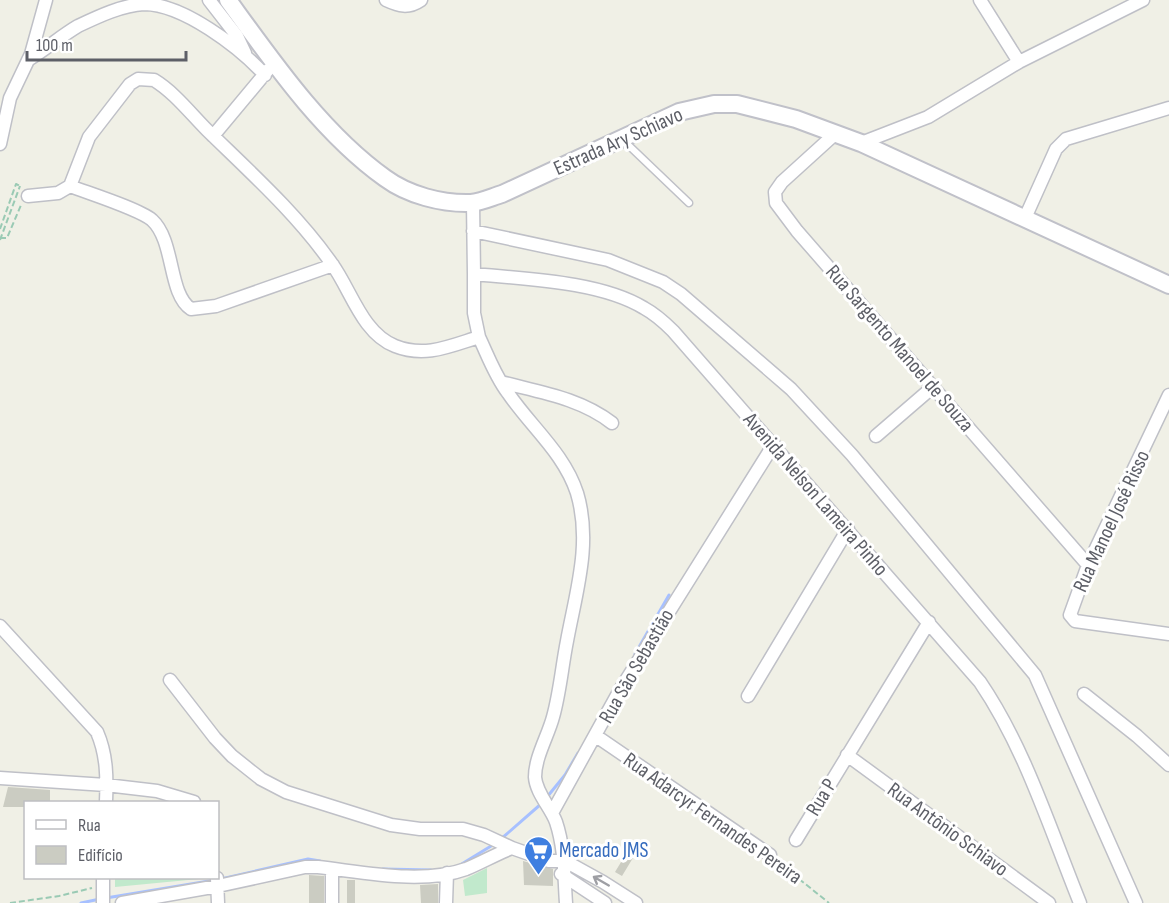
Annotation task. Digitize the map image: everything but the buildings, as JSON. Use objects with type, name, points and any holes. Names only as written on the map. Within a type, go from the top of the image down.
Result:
[{"type":"main road","name":"Estrada Ary Schiavo","points":[[228,0],[270,69],[330,129],[386,179],[430,198],[473,203],[502,194],[679,112],[714,104],[737,104],[769,111],[861,143],[1169,285]]},
{"type":"street","points":[[0,144],[10,98],[28,60],[46,0]]},
{"type":"street","points":[[209,0],[237,36],[246,55]]},
{"type":"street","points":[[386,0],[403,7],[411,6],[421,0]]},
{"type":"street","points":[[980,0],[1019,62]]},
{"type":"street","points":[[861,143],[928,117],[1019,62],[1143,0]]},
{"type":"street","points":[[28,60],[75,28],[96,18],[140,4],[163,7],[212,30],[270,69],[213,136]]},
{"type":"street","points":[[24,191],[58,193],[70,186],[89,137],[130,84],[138,79],[154,80],[159,82],[293,216],[333,265],[362,315],[378,334],[393,345],[421,353],[479,337]]},
{"type":"street","points":[[1025,218],[1056,149],[1066,139],[1169,108]]},
{"type":"street","name":"Rua Sargento Manoel de Souza","points":[[836,133],[782,182],[775,192],[776,203],[797,231],[1088,565]]},
{"type":"street","points":[[70,186],[143,214],[152,220],[164,239],[182,300],[191,309],[216,306],[333,265]]},
{"type":"street","points":[[473,203],[474,313],[479,337],[493,369],[508,394],[560,459],[571,477],[582,511],[584,531],[582,563],[553,716],[536,767],[535,779],[550,809],[561,841],[566,903]]},
{"type":"street","points":[[472,231],[601,258],[663,282],[681,294],[791,389],[885,491],[1035,675],[1136,903]]},
{"type":"street","name":"Avenida Nelson Lameira Pinho","points":[[474,274],[577,286],[606,293],[642,307],[661,320],[687,345],[980,682],[1000,714],[1028,774],[1080,903]]},
{"type":"street","points":[[501,382],[589,407],[612,423]]},
{"type":"street","points":[[876,436],[934,386]]},
{"type":"street","name":"Rua Manoel José Risso","points":[[1169,395],[1088,565],[1070,615],[1075,621],[1169,634]]},
{"type":"street","points":[[1156,422],[1169,426]]},
{"type":"street","name":"Rua São Sebastião","points":[[550,809],[596,736],[620,690],[774,444]]},
{"type":"street","points":[[748,696],[848,529]]},
{"type":"street","name":"Rua P","points":[[796,840],[929,622]]},
{"type":"street","points":[[0,626],[98,732],[104,747],[106,801]]},
{"type":"street","points":[[170,680],[232,756],[261,779],[286,792],[391,825],[420,829],[463,830],[488,837],[549,861],[564,861],[636,903]]},
{"type":"street","points":[[1084,694],[1169,765]]},
{"type":"street","name":"Rua Adarcyr Fernandes Pereira","points":[[596,736],[770,855]]},
{"type":"street","name":"Rua Antônio Schiavo","points":[[847,755],[1049,903]]},
{"type":"street","points":[[1,777],[157,791],[191,801]]},
{"type":"street","points":[[122,903],[218,882],[305,867],[400,877],[447,873],[465,869],[508,845]]},
{"type":"street","points":[[549,861],[564,877],[605,903]]},
{"type":"street","points":[[332,869],[332,903]]},
{"type":"street","points":[[447,873],[447,903]]},
{"type":"street","points":[[218,882],[218,903]]},
{"type":"lane","points":[[621,138],[689,202]]},
{"type":"path","points":[[0,229],[16,184],[24,191],[25,196],[7,238],[0,239]]},
{"type":"path","points":[[0,239],[24,191]]},
{"type":"path","name":"Rua Adarcyr Fernandes Pereira","points":[[770,855],[829,903]]},
{"type":"path","points":[[10,903],[102,892]]},
{"type":"green space","points":[[487,868],[487,893],[465,896],[463,880]]},
{"type":"green space","points":[[115,879],[199,879],[115,887]]},
{"type":"waterway","points":[[635,654],[669,595]]},
{"type":"waterway","points":[[547,797],[565,775],[578,753]]},
{"type":"waterway","points":[[501,839],[541,804]]},
{"type":"waterway","points":[[460,865],[496,843]]},
{"type":"waterway","points":[[221,879],[308,859],[320,861]]},
{"type":"waterway","points":[[383,869],[431,870]]},
{"type":"waterway","points":[[106,898],[215,880]]},
{"type":"waterway","points":[[81,903],[100,899]]},
{"type":"place","name":"Mercado JMS","points":[[538,876]]}]
